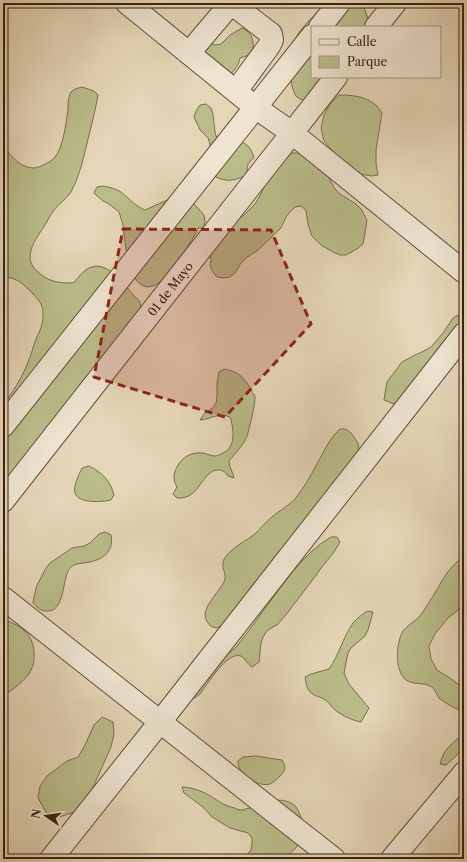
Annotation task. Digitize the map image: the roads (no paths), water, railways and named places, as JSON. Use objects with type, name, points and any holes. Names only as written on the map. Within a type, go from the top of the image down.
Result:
[{"type":"street","points":[[127,3],[256,107],[292,133],[464,272]]},
{"type":"street","points":[[321,26],[339,3]]},
{"type":"street","points":[[377,26],[395,3]]},
{"type":"street","points":[[189,53],[227,8],[234,7],[240,10],[271,34],[272,40],[269,46],[236,91]]},
{"type":"street","points":[[3,426],[311,37]]},
{"type":"street","name":"01 de Mayo","points":[[3,501],[335,78]]},
{"type":"street","points":[[51,859],[464,334]]},
{"type":"street","points":[[3,598],[334,859]]},
{"type":"street","points":[[392,859],[464,773]]}]
